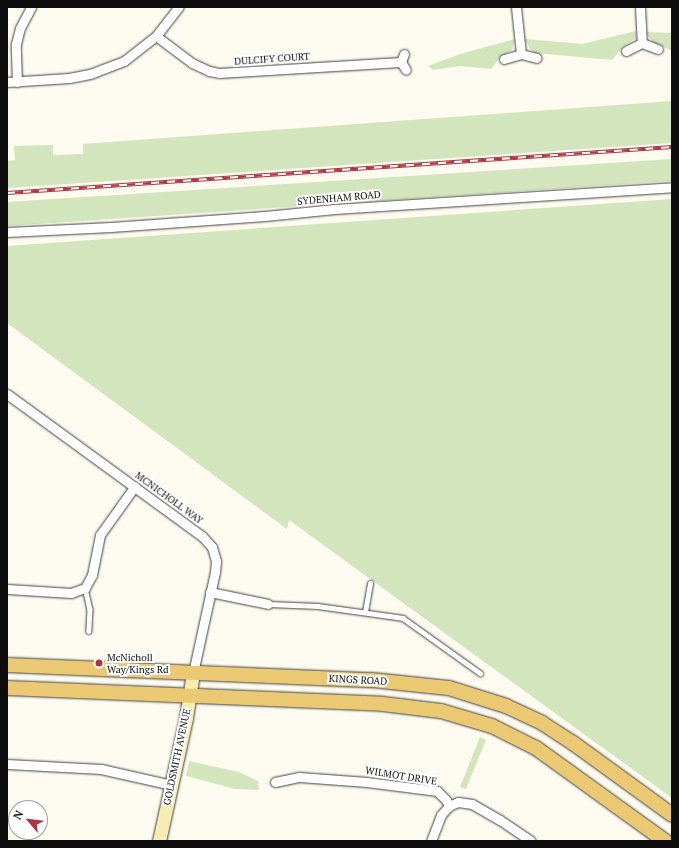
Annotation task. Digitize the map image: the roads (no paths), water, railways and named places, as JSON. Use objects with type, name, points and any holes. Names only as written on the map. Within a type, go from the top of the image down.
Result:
[{"type":"main road","name":"KINGS ROAD","points":[[7,665],[372,680],[435,686],[467,692],[506,706],[542,723],[672,816]]},
{"type":"main road","points":[[7,688],[190,697],[383,704],[429,708],[462,716],[508,733],[536,748],[666,841]]},
{"type":"street","points":[[17,82],[16,44],[20,28],[31,7]]},
{"type":"street","points":[[7,82],[90,74],[124,61],[156,36],[179,7]]},
{"type":"street","points":[[516,7],[521,54]]},
{"type":"street","points":[[640,7],[642,43]]},
{"type":"street","name":"DULCIFY COURT","points":[[156,36],[192,63],[209,71],[219,73],[402,58],[406,70]]},
{"type":"street","points":[[626,51],[642,43],[658,49]]},
{"type":"street","points":[[504,59],[521,54],[537,58]]},
{"type":"street","name":"SYDENHAM ROAD","points":[[7,232],[119,226],[266,216],[335,209],[672,187]]},
{"type":"street","name":"MCNICHOLL WAY","points":[[7,394],[202,536],[212,547],[216,561],[193,673]]},
{"type":"street","points":[[7,589],[71,593],[85,588],[92,575],[100,535],[134,486]]},
{"type":"street","points":[[210,592],[268,604]]},
{"type":"street","name":"GOLDSMITH AVENUE","points":[[158,841],[172,785],[190,697],[193,673]]},
{"type":"street","points":[[7,764],[101,769],[172,785]]},
{"type":"street","name":"WILMOT DRIVE","points":[[275,782],[299,777],[375,783],[436,791],[446,800],[449,806]]},
{"type":"street","points":[[431,841],[441,815],[449,806],[458,802],[472,804],[500,820],[531,841]]},
{"type":"lane","points":[[365,612],[370,583]]},
{"type":"lane","points":[[85,588],[90,610],[89,631]]},
{"type":"lane","points":[[268,604],[318,606],[404,618],[480,673]]},
{"type":"railway","points":[[7,193],[672,147]]},
{"type":"place","name":"McNicholl Way/Kings Rd","points":[[99,663]]}]
